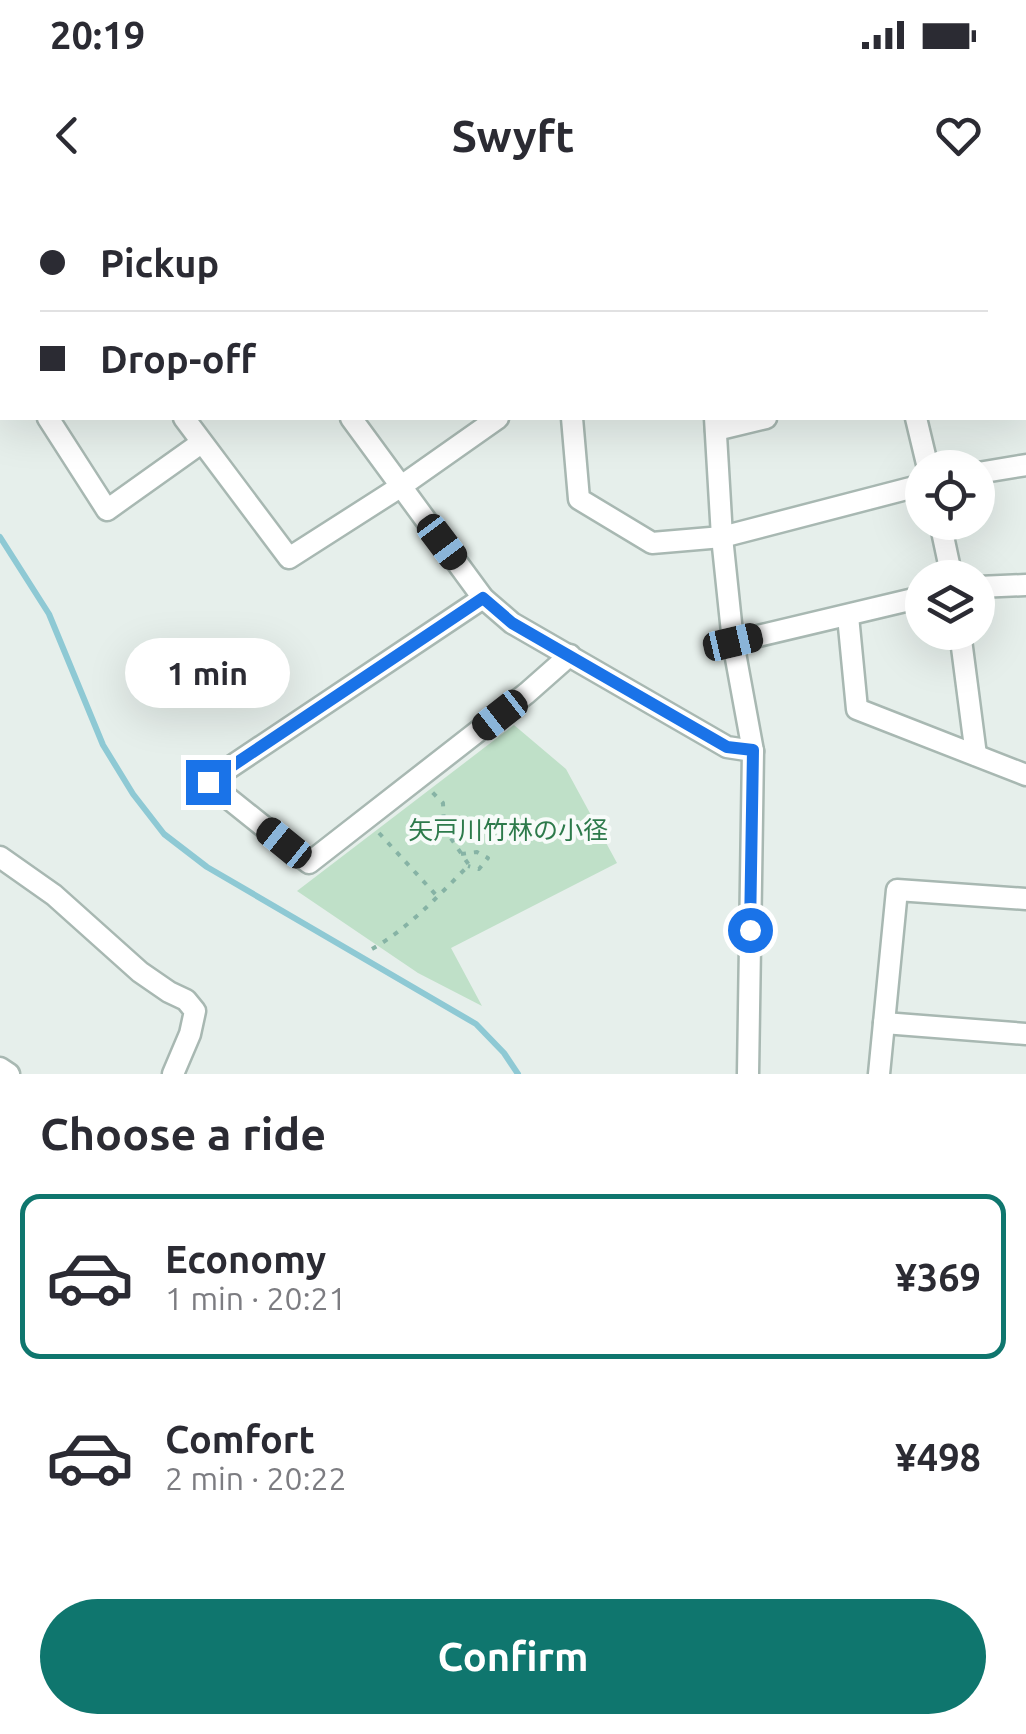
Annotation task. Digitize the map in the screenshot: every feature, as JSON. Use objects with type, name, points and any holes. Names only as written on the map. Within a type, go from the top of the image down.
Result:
[{"type":"street","points":[[49,420],[107,510],[201,444]]},
{"type":"street","points":[[185,420],[289,558],[495,420]]},
{"type":"street","points":[[353,420],[483,598],[512,623],[727,747],[753,750]]},
{"type":"street","points":[[572,420],[579,499],[652,543],[722,537],[905,490]]},
{"type":"street","points":[[748,1074],[753,750],[733,642],[715,424],[749,420]]},
{"type":"street","points":[[916,420],[924,450]]},
{"type":"street","points":[[995,470],[1026,465]]},
{"type":"street","points":[[995,587],[1026,586]]},
{"type":"street","points":[[483,598],[208,782],[309,863],[527,694],[570,655]]},
{"type":"street","points":[[733,642],[905,601]]},
{"type":"street","points":[[848,616],[857,710],[1026,775]]},
{"type":"street","points":[[962,650],[976,755]]},
{"type":"street","points":[[0,857],[54,894],[140,972],[186,1000],[196,1011],[173,1074]]},
{"type":"street","points":[[879,1074],[897,890],[1026,899]]},
{"type":"street","points":[[884,1024],[1026,1034]]},
{"type":"street","points":[[0,1068],[9,1074]]},
{"type":"path","points":[[417,778],[443,802],[444,828],[468,866],[479,870],[488,858],[477,852],[461,854]]},
{"type":"path","points":[[366,818],[438,896]]},
{"type":"path","points":[[372,949],[388,940],[468,866]]},
{"type":"green space","name":"矢戸川竹林の小径","points":[[514,725],[566,769],[617,863],[451,948],[482,1006],[418,973],[297,891]]},
{"type":"waterway","points":[[0,537],[49,614],[103,745],[164,834],[207,867],[476,1024],[518,1074]]},
{"type":"route","points":[[208,782],[483,598],[512,623],[727,747],[753,750],[750,930]]}]
